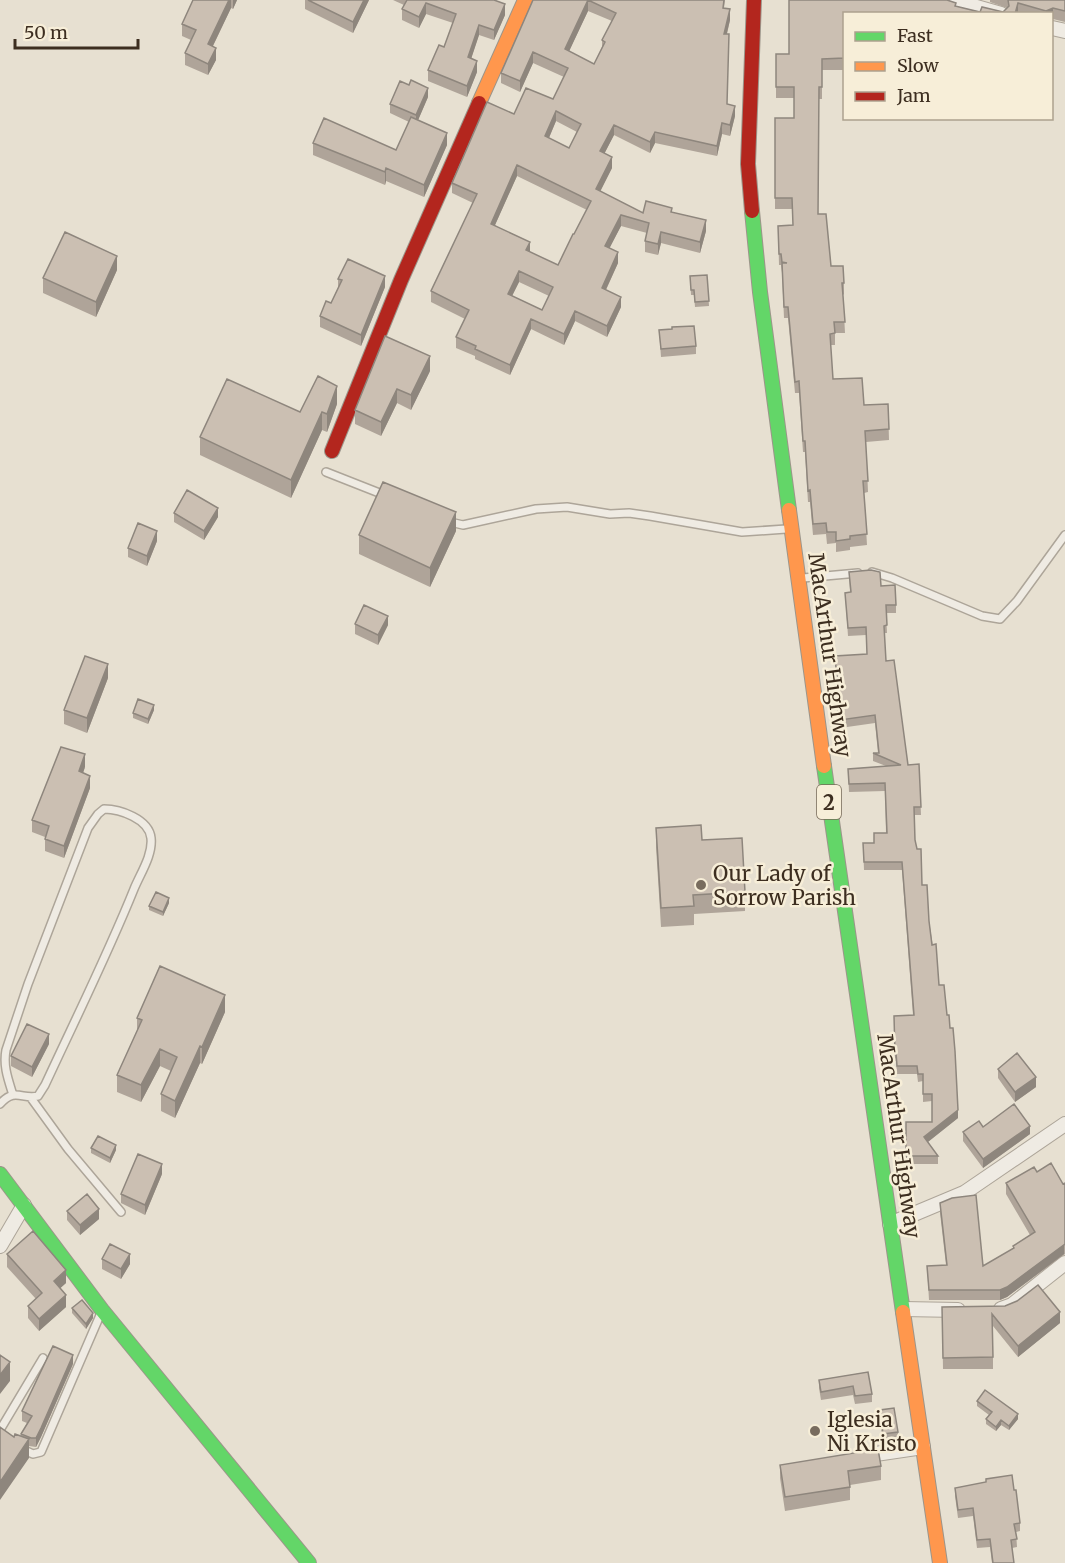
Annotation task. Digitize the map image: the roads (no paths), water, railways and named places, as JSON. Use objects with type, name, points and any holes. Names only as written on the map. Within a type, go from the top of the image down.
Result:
[{"type":"main road","points":[[332,451],[409,260],[525,0]]},
{"type":"main road","name":"MacArthur Highway","points":[[754,0],[748,164],[760,292],[798,579],[940,1563]]},
{"type":"main road","points":[[0,1174],[102,1310],[309,1563]]},
{"type":"street","points":[[945,0],[994,12]]},
{"type":"street","points":[[890,1224],[964,1193],[1065,1124]]},
{"type":"street","points":[[0,1246],[24,1205]]},
{"type":"street","points":[[990,1309],[1002,1309],[1012,1305],[1065,1263]]},
{"type":"street","points":[[903,1309],[967,1309]]},
{"type":"street","points":[[853,1457],[923,1447]]},
{"type":"lane","points":[[326,472],[400,501]]},
{"type":"lane","points":[[442,518],[463,525],[536,509],[567,507],[610,514],[629,513],[650,516],[742,532],[791,529]]},
{"type":"lane","points":[[798,579],[872,572],[892,578],[982,616],[1000,619],[1017,601],[1065,535]]},
{"type":"lane","points":[[13,1095],[4,1061],[28,984],[88,828],[104,809],[111,809],[142,821],[151,836],[150,849],[123,917],[45,1085],[38,1096],[31,1098]]},
{"type":"lane","points":[[0,1104],[5,1098],[13,1095],[20,1094],[31,1098],[68,1149],[121,1212]]},
{"type":"lane","points":[[19,1447],[33,1454],[41,1452],[102,1310]]},
{"type":"lane","points":[[0,1430],[43,1358]]},
{"type":"place","name":"Our Lady of Sorrow Parish","points":[[701,885]]},
{"type":"place","name":"Iglesia Ni Kristo","points":[[815,1431]]}]
